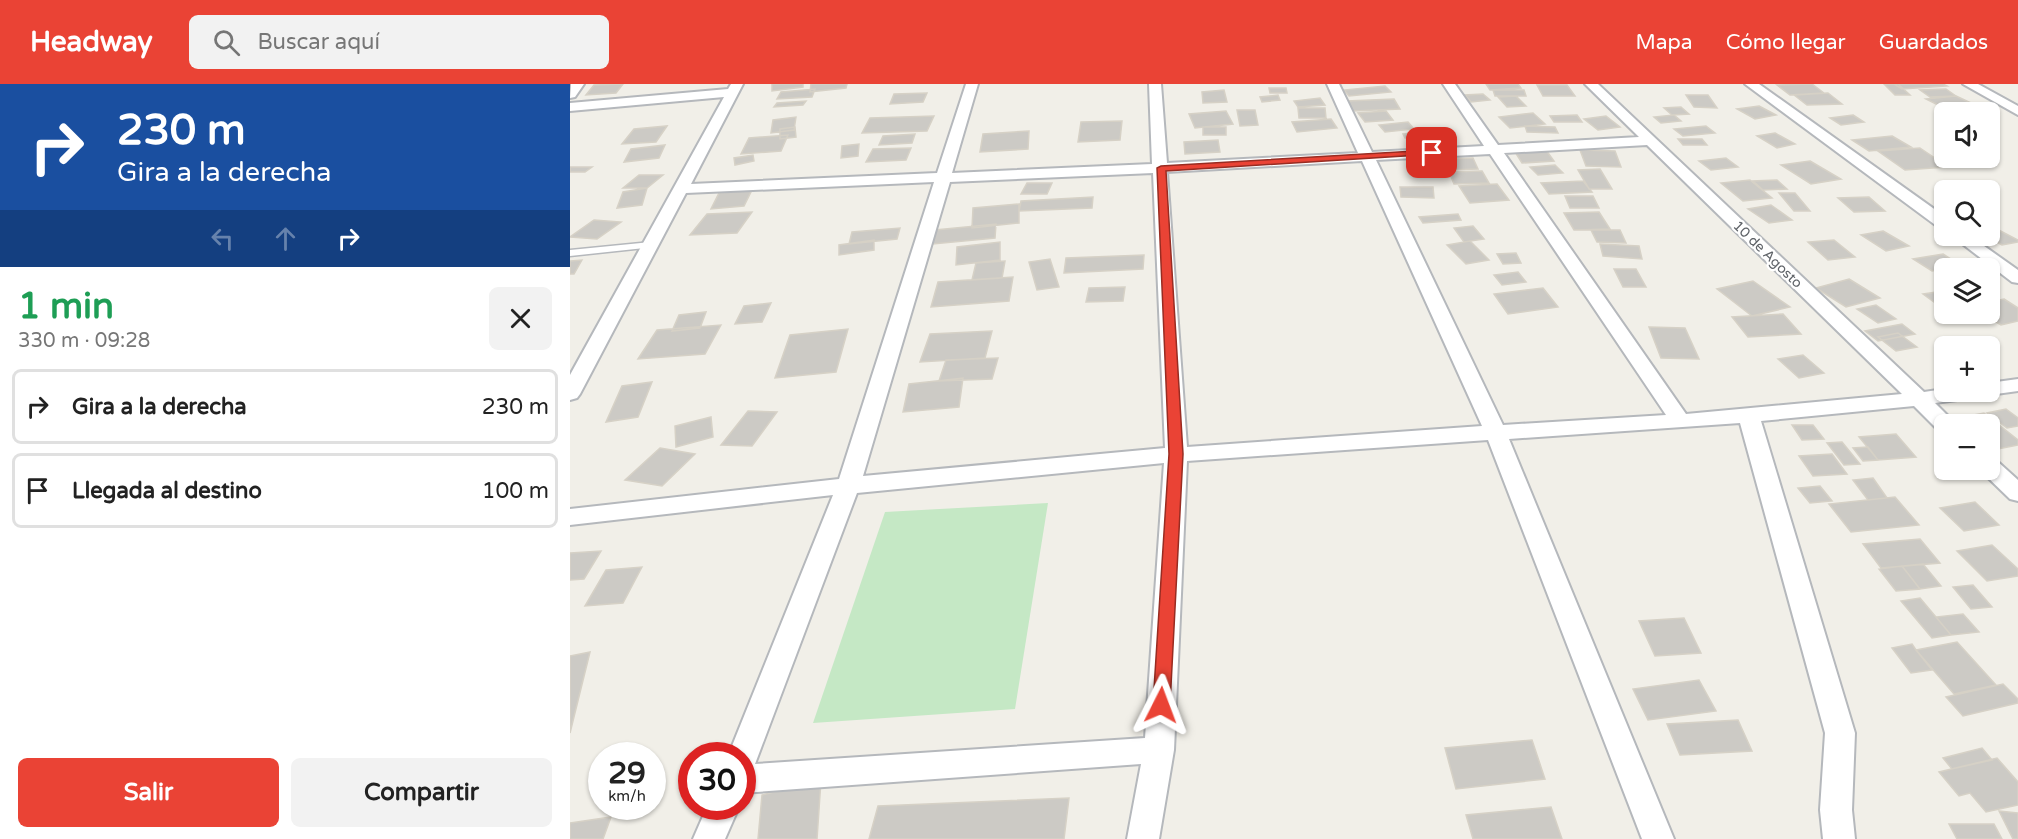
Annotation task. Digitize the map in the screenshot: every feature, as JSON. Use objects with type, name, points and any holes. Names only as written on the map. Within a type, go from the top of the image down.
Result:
[{"type":"street","points":[[570,94],[578,84]]},
{"type":"street","points":[[749,742],[849,484],[972,84]]},
{"type":"street","points":[[1143,839],[1159,750],[1176,454],[1155,84]]},
{"type":"street","points":[[1333,84],[1369,156],[1495,431],[1658,839]]},
{"type":"street","points":[[1449,84],[1680,420]]},
{"type":"street","name":"10 de Agosto","points":[[1591,84],[1934,414]]},
{"type":"street","points":[[1751,84],[1934,217]]},
{"type":"street","points":[[1969,84],[2018,111]]},
{"type":"street","points":[[570,107],[735,88]]},
{"type":"street","points":[[570,394],[735,88]]},
{"type":"street","points":[[681,189],[1161,168],[1651,141]]},
{"type":"street","points":[[1974,246],[2018,278]]},
{"type":"street","points":[[2000,387],[2018,385]]},
{"type":"street","points":[[570,518],[849,484],[1176,454],[1495,431],[1749,416],[1934,397]]},
{"type":"street","points":[[1749,416],[1840,734],[1836,810],[1839,839]]},
{"type":"street","points":[[2000,476],[2018,493]]},
{"type":"street","points":[[756,778],[1159,750]]},
{"type":"street","points":[[709,839],[717,820]]},
{"type":"lane","points":[[570,253],[651,244]]},
{"type":"green space","points":[[1048,503],[1015,709],[813,723],[885,512]]},
{"type":"building","points":[[623,84],[616,93],[586,95],[594,85]]},
{"type":"building","points":[[772,84],[803,84],[803,87],[772,91]]},
{"type":"building","points":[[811,84],[847,84],[846,88],[810,92]]},
{"type":"building","points":[[1486,84],[1518,84],[1521,88],[1490,90]]},
{"type":"building","points":[[1812,84],[1824,93],[1790,95],[1777,85]]},
{"type":"building","points":[[1884,84],[1898,84],[1910,95],[1895,95]]},
{"type":"building","points":[[1894,84],[1943,84],[1947,86],[1902,89]]},
{"type":"building","points":[[1537,85],[1567,85],[1575,96],[1543,96]]},
{"type":"building","points":[[1385,86],[1391,92],[1349,96],[1344,90]]},
{"type":"building","points":[[1269,88],[1286,88],[1287,93],[1270,93]]},
{"type":"building","points":[[815,89],[812,97],[777,99],[781,92]]},
{"type":"building","points":[[1946,89],[1956,96],[1930,97],[1920,90]]},
{"type":"building","points":[[1224,90],[1227,102],[1203,103],[1202,92]]},
{"type":"building","points":[[1493,90],[1524,90],[1526,96],[1495,96]]},
{"type":"building","points":[[927,93],[923,102],[890,104],[894,94]]},
{"type":"building","points":[[1828,93],[1842,104],[1807,105],[1794,95]]},
{"type":"building","points":[[1483,94],[1490,100],[1471,102],[1465,95]]},
{"type":"building","points":[[1278,95],[1280,100],[1262,102],[1260,97]]},
{"type":"building","points":[[1686,95],[1708,95],[1717,108],[1694,107]]},
{"type":"building","points":[[1516,96],[1526,106],[1507,107],[1498,97]]},
{"type":"building","points":[[1956,96],[1969,102],[1934,103],[1926,99]]},
{"type":"building","points":[[1320,98],[1325,105],[1298,107],[1294,101]]},
{"type":"building","points":[[1394,99],[1400,109],[1352,111],[1347,101]]},
{"type":"building","points":[[806,101],[803,105],[774,107],[777,103]]},
{"type":"building","points":[[1759,106],[1776,115],[1755,119],[1737,109]]},
{"type":"building","points":[[1681,107],[1689,114],[1672,115],[1664,108]]},
{"type":"building","points":[[1298,108],[1325,108],[1326,118],[1299,118]]},
{"type":"building","points":[[1237,110],[1255,110],[1258,125],[1240,126]]},
{"type":"building","points":[[1226,111],[1233,124],[1195,128],[1189,114]]},
{"type":"building","points":[[1386,111],[1393,120],[1365,122],[1358,113]]},
{"type":"building","points":[[1533,113],[1545,124],[1510,128],[1499,117]]},
{"type":"building","points":[[1577,115],[1582,122],[1554,122],[1550,116]]},
{"type":"building","points":[[1674,115],[1681,121],[1661,123],[1654,117]]},
{"type":"building","points":[[1853,115],[1864,122],[1841,125],[1830,118]]},
{"type":"building","points":[[934,116],[927,131],[862,133],[870,118]]},
{"type":"building","points":[[1606,116],[1620,127],[1598,130],[1584,119]]},
{"type":"building","points":[[796,117],[794,130],[771,133],[773,120]]},
{"type":"building","points":[[1331,119],[1337,128],[1297,132],[1292,122]]},
{"type":"building","points":[[1122,121],[1120,140],[1078,142],[1081,122]]},
{"type":"building","points":[[1408,122],[1414,129],[1385,132],[1379,125]]},
{"type":"building","points":[[667,126],[656,142],[622,144],[634,129]]},
{"type":"building","points":[[1525,126],[1555,127],[1558,133],[1527,132]]},
{"type":"building","points":[[1706,126],[1715,133],[1683,136],[1674,129]]},
{"type":"building","points":[[795,127],[796,137],[780,139],[780,129]]},
{"type":"building","points":[[1203,127],[1226,127],[1226,135],[1203,135]]},
{"type":"building","points":[[1029,131],[1028,149],[980,152],[983,134]]},
{"type":"building","points":[[1432,132],[1434,137],[1405,138],[1403,134]]},
{"type":"building","points":[[1775,133],[1795,144],[1777,148],[1757,136]]},
{"type":"building","points":[[915,134],[912,143],[879,145],[883,136]]},
{"type":"building","points":[[788,135],[781,151],[741,154],[749,138]]},
{"type":"building","points":[[1892,136],[1911,147],[1869,151],[1852,140]]},
{"type":"building","points":[[1678,139],[1702,139],[1707,145],[1683,145]]},
{"type":"building","points":[[1218,140],[1220,152],[1185,154],[1184,142]]},
{"type":"building","points":[[859,144],[858,156],[841,158],[842,146]]},
{"type":"building","points":[[665,145],[659,158],[624,162],[631,149]]},
{"type":"building","points":[[911,148],[906,160],[866,162],[873,149]]},
{"type":"building","points":[[1920,148],[1934,158],[1934,168],[1905,170],[1878,151]]},
{"type":"building","points":[[1546,150],[1554,161],[1522,163],[1515,152]]},
{"type":"building","points":[[1580,150],[1615,151],[1621,167],[1586,166]]},
{"type":"building","points":[[753,155],[754,161],[735,165],[734,158]]},
{"type":"building","points":[[1473,158],[1478,169],[1446,170],[1442,159]]},
{"type":"building","points":[[1726,158],[1738,167],[1711,170],[1699,161]]},
{"type":"building","points":[[1810,161],[1841,179],[1811,184],[1781,165]]},
{"type":"building","points":[[1555,165],[1563,173],[1538,175],[1530,167]]},
{"type":"building","points":[[1449,166],[1452,172],[1425,173],[1423,167]]},
{"type":"building","points":[[570,167],[592,167],[585,172],[570,172]]},
{"type":"building","points":[[1600,169],[1612,189],[1589,189],[1578,170]]},
{"type":"building","points":[[1482,171],[1489,183],[1454,184],[1449,172]]},
{"type":"building","points":[[639,175],[663,175],[647,188],[623,188]]},
{"type":"building","points":[[1750,180],[1772,198],[1743,201],[1721,183]]},
{"type":"building","points":[[1777,180],[1787,189],[1763,190],[1753,181]]},
{"type":"building","points":[[1583,181],[1592,192],[1549,194],[1541,183]]},
{"type":"building","points":[[1027,183],[1052,183],[1047,194],[1021,194]]},
{"type":"building","points":[[1497,184],[1509,200],[1470,203],[1459,186]]},
{"type":"building","points":[[1400,187],[1433,187],[1434,198],[1401,197]]},
{"type":"building","points":[[647,188],[642,205],[617,208],[623,192]]},
{"type":"building","points":[[752,190],[744,206],[711,209],[719,193]]},
{"type":"building","points":[[1779,193],[1795,193],[1810,211],[1794,211]]},
{"type":"building","points":[[1565,196],[1593,196],[1599,208],[1570,208]]},
{"type":"building","points":[[1093,197],[1092,208],[1019,211],[1021,201]]},
{"type":"building","points":[[1869,197],[1885,211],[1854,212],[1838,198]]},
{"type":"building","points":[[1019,204],[1019,223],[972,228],[973,208]]},
{"type":"building","points":[[1771,205],[1792,220],[1769,223],[1748,209]]},
{"type":"building","points":[[752,212],[737,233],[690,235],[707,214]]},
{"type":"building","points":[[1599,212],[1610,229],[1574,230],[1564,213]]},
{"type":"building","points":[[1458,214],[1461,220],[1423,223],[1419,217]]},
{"type":"building","points":[[594,220],[621,222],[597,239],[570,237]]},
{"type":"building","points":[[996,224],[995,238],[933,244],[935,230]]},
{"type":"building","points":[[1473,226],[1484,239],[1464,242],[1454,228]]},
{"type":"building","points":[[900,228],[897,239],[849,244],[852,232]]},
{"type":"building","points":[[1591,230],[1620,230],[1626,243],[1597,242]]},
{"type":"building","points":[[1883,231],[1909,246],[1886,251],[1861,235]]},
{"type":"building","points":[[2000,231],[2018,240],[2018,242],[2000,244]]},
{"type":"building","points":[[874,240],[874,250],[839,255],[839,245]]},
{"type":"building","points":[[1834,240],[1855,257],[1828,260],[1808,242]]},
{"type":"building","points":[[1470,241],[1489,260],[1466,264],[1447,245]]},
{"type":"building","points":[[1000,242],[1000,260],[956,265],[957,247]]},
{"type":"building","points":[[1600,244],[1639,246],[1642,259],[1603,256]]},
{"type":"building","points":[[1516,253],[1521,263],[1503,264],[1497,254]]},
{"type":"building","points":[[1943,254],[1949,258],[1934,258],[1934,271],[1932,271],[1913,259]]},
{"type":"building","points":[[1144,255],[1143,269],[1064,273],[1066,258]]},
{"type":"building","points":[[1050,259],[1059,287],[1037,290],[1029,262]]},
{"type":"building","points":[[582,260],[574,274],[570,274],[570,261]]},
{"type":"building","points":[[1005,261],[1002,278],[972,280],[976,263]]},
{"type":"building","points":[[1614,269],[1636,269],[1646,287],[1623,287]]},
{"type":"building","points":[[1518,272],[1526,282],[1502,285],[1494,275]]},
{"type":"building","points":[[1013,277],[1009,301],[931,307],[938,282]]},
{"type":"building","points":[[1849,279],[1880,298],[1846,307],[1816,288]]},
{"type":"building","points":[[1753,281],[1790,307],[1752,316],[1717,289]]},
{"type":"building","points":[[1125,287],[1123,301],[1086,302],[1089,288]]},
{"type":"building","points":[[1543,288],[1558,307],[1508,314],[1494,294]]},
{"type":"building","points":[[1934,292],[1934,302],[1923,294]]},
{"type":"building","points":[[2004,299],[2018,308],[2018,321],[1999,324],[2000,300]]},
{"type":"building","points":[[771,303],[762,322],[735,324],[744,306]]},
{"type":"building","points":[[1876,305],[1896,319],[1878,323],[1857,309]]},
{"type":"building","points":[[706,312],[700,328],[672,331],[679,315]]},
{"type":"building","points":[[1783,314],[1801,334],[1748,337],[1732,317]]},
{"type":"building","points":[[1902,324],[1915,334],[1878,341],[1865,331]]},
{"type":"building","points":[[721,325],[705,354],[638,359],[657,330]]},
{"type":"building","points":[[1649,327],[1685,328],[1699,359],[1661,358]]},
{"type":"building","points":[[848,329],[836,372],[775,378],[790,335]]},
{"type":"building","points":[[992,331],[985,358],[920,362],[930,334]]},
{"type":"building","points":[[1898,333],[1917,347],[1896,351],[1878,337]]},
{"type":"building","points":[[1803,355],[1824,373],[1799,378],[1778,359]]},
{"type":"building","points":[[998,358],[992,379],[939,381],[946,360]]},
{"type":"building","points":[[963,378],[959,407],[903,412],[909,384]]},
{"type":"building","points":[[652,382],[638,417],[606,422],[622,386]]},
{"type":"building","points":[[2006,409],[2018,418],[2018,426],[2007,428],[2000,423],[2000,414],[1987,413]]},
{"type":"building","points":[[748,411],[777,412],[752,446],[721,445]]},
{"type":"building","points":[[711,417],[713,437],[676,447],[675,426]]},
{"type":"building","points":[[1792,425],[1813,425],[1824,439],[1802,440]]},
{"type":"building","points":[[2000,426],[2018,440],[2018,445],[2000,449]]},
{"type":"building","points":[[1896,434],[1916,457],[1878,460],[1859,437]]},
{"type":"building","points":[[1842,442],[1860,464],[1844,465],[1827,443]]},
{"type":"building","points":[[1868,447],[1878,460],[1863,461],[1853,448]]},
{"type":"building","points":[[660,448],[695,454],[662,486],[625,480]]},
{"type":"building","points":[[1832,454],[1847,474],[1813,476],[1799,456]]},
{"type":"building","points":[[1873,478],[1887,498],[1868,500],[1853,480]]},
{"type":"building","points":[[1820,486],[1832,501],[1810,503],[1798,488]]},
{"type":"building","points":[[1895,497],[1919,525],[1851,532],[1829,504]]},
{"type":"building","points":[[1975,502],[1999,525],[1964,531],[1940,508]]},
{"type":"building","points":[[1920,539],[1940,563],[1881,568],[1863,544]]},
{"type":"building","points":[[1992,545],[2018,569],[2018,576],[1987,581],[1957,551]]},
{"type":"building","points":[[601,551],[584,579],[570,580],[570,553]]},
{"type":"building","points":[[1923,564],[1941,586],[1920,589],[1902,566]]},
{"type":"building","points":[[1902,566],[1920,589],[1896,591],[1879,569]]},
{"type":"building","points":[[642,567],[623,603],[585,606],[606,570]]},
{"type":"building","points":[[1973,585],[1992,607],[1971,609],[1953,587]]},
{"type":"building","points":[[1920,598],[1951,635],[1932,638],[1901,601]]},
{"type":"building","points":[[1963,614],[1979,632],[1951,635],[1936,617]]},
{"type":"building","points":[[1684,618],[1701,653],[1655,656],[1639,621]]},
{"type":"building","points":[[1957,642],[1996,685],[1954,694],[1916,650]]},
{"type":"building","points":[[1912,644],[1932,670],[1911,673],[1892,648]]},
{"type":"building","points":[[590,652],[570,733],[570,656]]},
{"type":"building","points":[[1699,680],[1716,711],[1648,720],[1633,689]]},
{"type":"building","points":[[2003,684],[2018,699],[2018,703],[1963,716],[1946,697]]},
{"type":"building","points":[[1738,720],[1752,751],[1680,755],[1667,724]]},
{"type":"building","points":[[1532,740],[1545,779],[1456,789],[1445,748]]},
{"type":"building","points":[[1982,748],[1992,760],[1952,769],[1943,758]]},
{"type":"building","points":[[1997,758],[2018,782],[2018,805],[1986,812],[1970,793],[1959,796],[1939,772]]},
{"type":"building","points":[[821,780],[817,839],[758,839],[762,795]]},
{"type":"building","points":[[1069,798],[1064,839],[869,839],[878,806]]},
{"type":"building","points":[[1551,807],[1562,839],[1473,839],[1466,815]]},
{"type":"building","points":[[1999,811],[2018,813],[2018,839],[2013,839]]},
{"type":"building","points":[[610,820],[603,839],[570,839],[570,823]]},
{"type":"building","points":[[1949,824],[1994,824],[2002,839],[1957,839]]},
{"type":"route","points":[[1161,705],[1176,454],[1161,168],[1432,153]]}]
